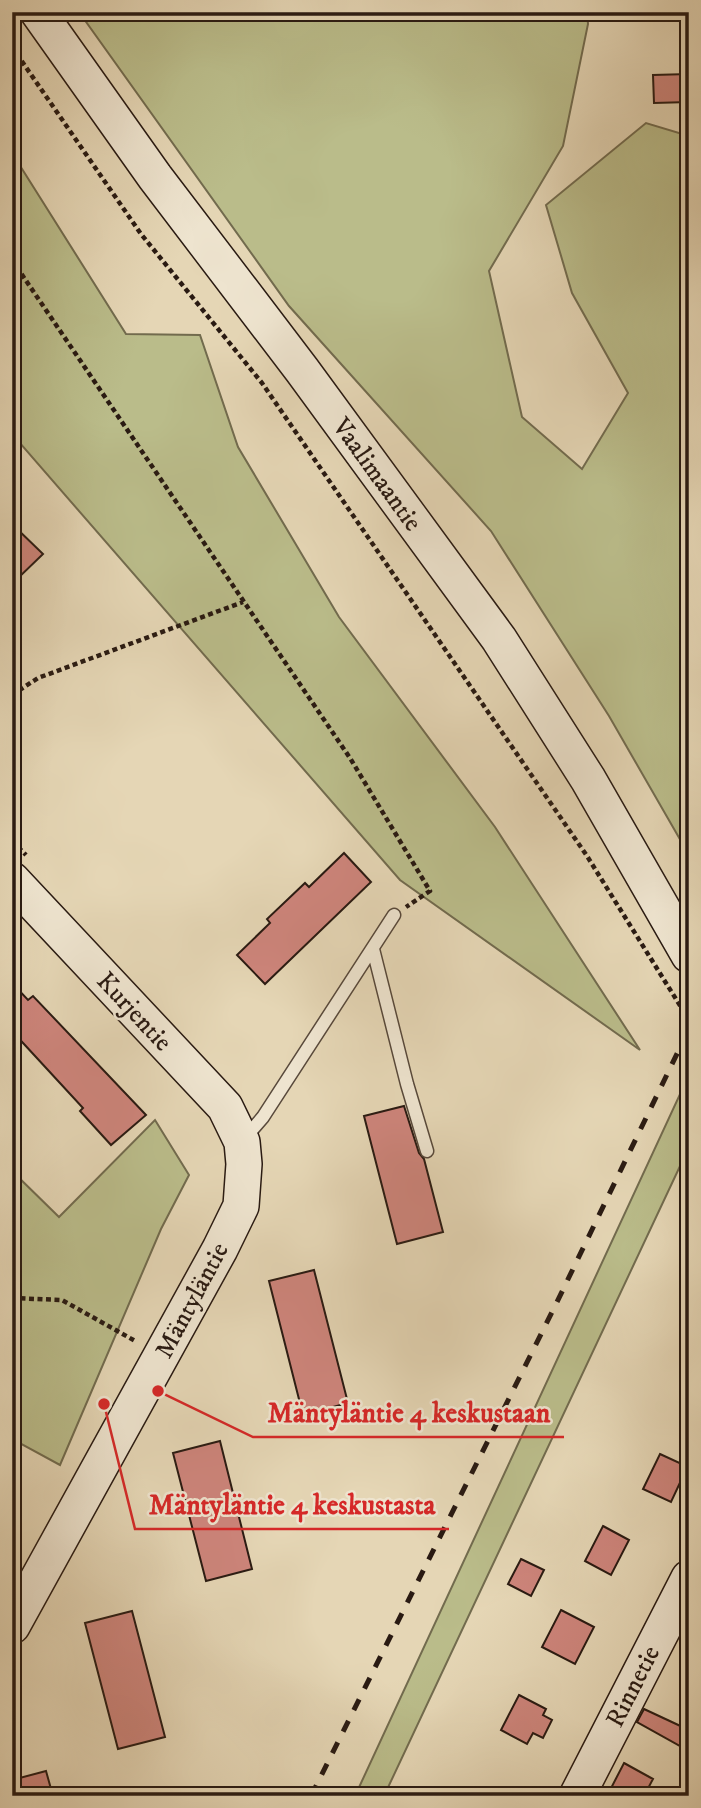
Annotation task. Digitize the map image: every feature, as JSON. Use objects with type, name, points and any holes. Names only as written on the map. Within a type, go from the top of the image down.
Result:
[{"type":"main road","name":"Vaalimaantie","points":[[38,12],[155,177],[302,370],[499,639],[588,779],[689,955]]},
{"type":"main road","name":"Kurjentie","points":[[22,871],[225,1107],[243,1146]]},
{"type":"main road","name":"Mäntyläntie","points":[[12,1626],[220,1249],[241,1206],[243,1146]]},
{"type":"main road","name":"Rinnetie","points":[[577,1796],[689,1578]]},
{"type":"lane","points":[[243,1146],[394,915]]},
{"type":"lane","points":[[373,949],[407,1084],[428,1151]]},
{"type":"path","points":[[12,47],[141,234],[262,383],[587,856],[689,1020]]},
{"type":"path","points":[[12,260],[350,758],[430,891],[394,915]]},
{"type":"path","points":[[12,695],[38,678],[243,602]]},
{"type":"path","points":[[12,841],[22,871]]},
{"type":"path","points":[[12,1298],[62,1300],[137,1342]]},
{"type":"path","points":[[131,1354],[144,1330]]},
{"type":"green space","points":[[79,12],[587,12],[588,24],[563,146],[489,271],[522,417],[582,469],[628,393],[572,293],[546,205],[646,123],[689,136],[689,855],[609,716],[491,531],[289,306]]},
{"type":"green space","points":[[12,153],[126,334],[200,335],[238,447],[339,617],[495,827],[640,1050],[400,880],[12,434]]},
{"type":"green space","points":[[681,1092],[689,1101],[689,1147],[384,1796],[355,1796]]},
{"type":"green space","points":[[155,1120],[189,1175],[161,1229],[60,1465],[12,1439],[12,1171],[59,1217]]},
{"type":"building","points":[[689,74],[689,102],[654,103],[653,75]]},
{"type":"building","points":[[12,524],[43,554],[12,584]]},
{"type":"building","points":[[344,853],[371,882],[265,984],[237,955],[270,923],[267,919],[305,883],[309,887]]},
{"type":"building","points":[[12,983],[28,1000],[33,996],[146,1115],[111,1145],[80,1111],[83,1108],[12,1031]]},
{"type":"building","points":[[404,1106],[419,1153],[424,1159],[443,1232],[397,1244],[364,1116]]},
{"type":"building","points":[[314,1270],[348,1403],[303,1415],[269,1281]]},
{"type":"building","points":[[220,1441],[252,1569],[206,1581],[173,1453]]},
{"type":"building","points":[[660,1454],[684,1465],[682,1471],[685,1472],[671,1502],[643,1489]]},
{"type":"building","points":[[603,1526],[629,1540],[611,1575],[585,1561]]},
{"type":"building","points":[[521,1559],[544,1570],[531,1596],[508,1584]]},
{"type":"building","points":[[561,1610],[594,1627],[575,1664],[542,1647]]},
{"type":"building","points":[[132,1611],[165,1737],[118,1749],[85,1623]]},
{"type":"building","points":[[519,1695],[546,1709],[543,1715],[552,1720],[543,1738],[533,1733],[527,1744],[501,1730]]},
{"type":"building","points":[[644,1709],[689,1730],[689,1751],[637,1722]]},
{"type":"building","points":[[624,1763],[653,1779],[644,1796],[607,1796]]},
{"type":"building","points":[[46,1771],[53,1796],[12,1796],[12,1780]]},
{"type":"railway","points":[[311,1796],[557,1302],[689,1029]]},
{"type":"place","name":"Mäntyläntie 4 keskustaan","points":[[158,1391]]},
{"type":"place","name":"Mäntyläntie 4 keskustasta","points":[[104,1404]]}]
